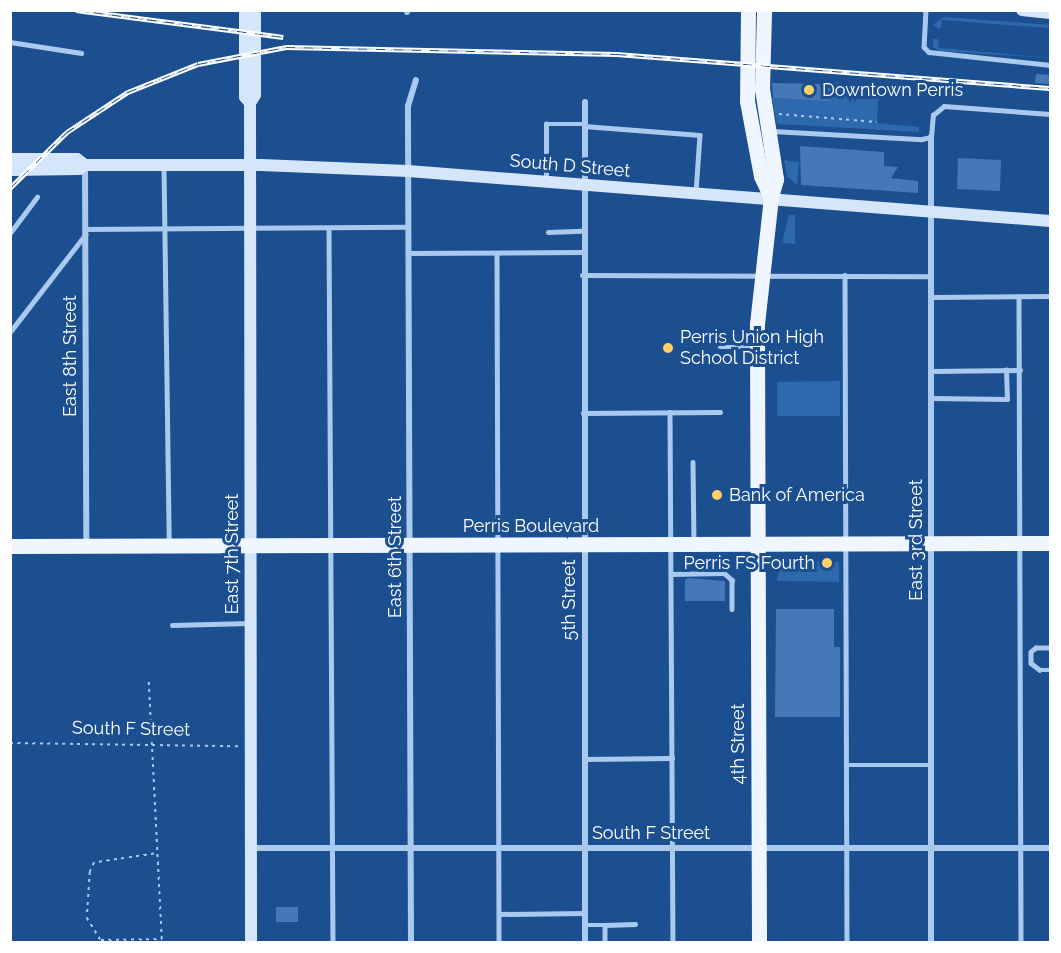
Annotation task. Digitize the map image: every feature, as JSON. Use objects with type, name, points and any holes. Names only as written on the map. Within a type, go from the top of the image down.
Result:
[{"type":"main road","points":[[244,10],[245,97],[250,103],[255,95],[255,10]]},
{"type":"main road","points":[[748,10],[747,101],[761,176],[771,197]]},
{"type":"main road","name":"4th Street","points":[[759,942],[757,347],[761,275],[771,197],[776,179],[762,89],[764,10]]},
{"type":"main road","points":[[1022,10],[1050,13]]},
{"type":"main road","name":"East 7th Street","points":[[250,103],[251,942]]},
{"type":"main road","name":"South D Street","points":[[10,159],[77,159],[85,165]]},
{"type":"main road","name":"South D Street","points":[[10,170],[79,169],[85,165],[250,165],[408,171],[696,194],[771,197],[1050,221]]},
{"type":"main road","name":"Perris Boulevard","points":[[10,546],[757,546],[1050,543]]},
{"type":"street","name":"East 6th Street","points":[[411,942],[408,106],[416,80]]},
{"type":"street","name":"5th Street","points":[[585,102],[582,185],[585,942]]},
{"type":"street","name":"East 3rd Street","points":[[931,137],[931,942]]},
{"type":"street","name":"East 8th Street","points":[[85,165],[86,547]]},
{"type":"street","name":"South F Street","points":[[251,848],[1050,848]]},
{"type":"lane","points":[[926,10],[924,47],[938,56],[1050,65]]},
{"type":"lane","points":[[10,42],[81,53]]},
{"type":"lane","points":[[769,131],[789,129],[931,137],[933,115],[944,106],[1050,114]]},
{"type":"lane","points":[[546,182],[545,127],[549,122],[700,135],[696,194]]},
{"type":"lane","points":[[164,165],[167,230],[169,547]]},
{"type":"lane","points":[[10,233],[37,197]]},
{"type":"lane","points":[[10,332],[85,232],[408,227]]},
{"type":"lane","points":[[329,228],[333,942]]},
{"type":"lane","points":[[548,232],[582,231]]},
{"type":"lane","points":[[408,253],[582,252]]},
{"type":"lane","points":[[497,253],[499,942]]},
{"type":"lane","points":[[582,275],[931,276]]},
{"type":"lane","points":[[845,276],[847,942]]},
{"type":"lane","points":[[931,297],[1050,297]]},
{"type":"lane","points":[[1019,297],[1022,543],[1021,942]]},
{"type":"lane","points":[[720,347],[757,347]]},
{"type":"lane","points":[[931,398],[1007,399],[1006,370]]},
{"type":"lane","points":[[931,371],[1020,370]]},
{"type":"lane","points":[[670,412],[673,942]]},
{"type":"lane","points":[[583,413],[720,412]]},
{"type":"lane","points":[[693,462],[694,546]]},
{"type":"lane","points":[[671,574],[724,573],[732,580],[732,609]]},
{"type":"lane","points":[[172,625],[250,623]]},
{"type":"lane","points":[[1050,648],[1036,648],[1031,652],[1030,663],[1040,670],[1050,670]]},
{"type":"lane","points":[[584,759],[672,758]]},
{"type":"lane","points":[[846,765],[931,765]]},
{"type":"lane","points":[[499,914],[585,913]]},
{"type":"lane","points":[[605,924],[605,942]]},
{"type":"lane","points":[[585,925],[635,924]]},
{"type":"path","points":[[772,115],[877,122]]},
{"type":"path","points":[[149,682],[155,854],[161,869],[162,941],[101,940],[87,918],[90,872],[94,862],[155,854]]},
{"type":"path","name":"South F Street","points":[[10,743],[251,746]]},
{"type":"shaded area","points":[[944,17],[1050,25],[1050,28],[942,20],[940,29],[933,25]]},
{"type":"shaded area","points":[[933,39],[938,39],[939,48],[1050,58],[939,51],[933,47]]},
{"type":"shaded area","points":[[835,82],[879,87],[877,123],[919,127],[919,132],[777,124],[772,98],[830,100]]},
{"type":"shaded area","points":[[784,160],[799,162],[797,185],[787,176]]},
{"type":"shaded area","points":[[789,215],[795,215],[795,244],[782,243]]},
{"type":"shaded area","points":[[840,381],[840,416],[777,416],[777,382]]},
{"type":"shaded area","points":[[789,561],[839,562],[839,582],[777,581],[778,574]]},
{"type":"building","points":[[1036,74],[1050,75],[1050,84],[1035,83]]},
{"type":"building","points":[[772,83],[820,84],[820,87],[831,88],[830,101],[773,98]]},
{"type":"building","points":[[800,146],[884,152],[884,166],[898,167],[891,178],[918,181],[918,193],[801,185]]},
{"type":"building","points":[[958,158],[1001,160],[1000,191],[957,189]]},
{"type":"building","points":[[688,578],[725,581],[725,601],[685,601],[685,580]]},
{"type":"building","points":[[776,609],[834,609],[834,647],[840,647],[840,717],[775,717]]},
{"type":"building","points":[[276,907],[298,907],[298,922],[276,922]]},
{"type":"railway","points":[[76,10],[283,37]]},
{"type":"railway","points":[[10,188],[67,132],[128,92],[198,64],[286,47],[617,54],[1050,88]]},
{"type":"place","name":"Downtown Perris","points":[[809,90]]},
{"type":"place","name":"Perris Union High School District","points":[[668,348]]},
{"type":"place","name":"Bank of America","points":[[717,495]]},
{"type":"place","name":"Perris FS Fourth","points":[[827,563]]}]
